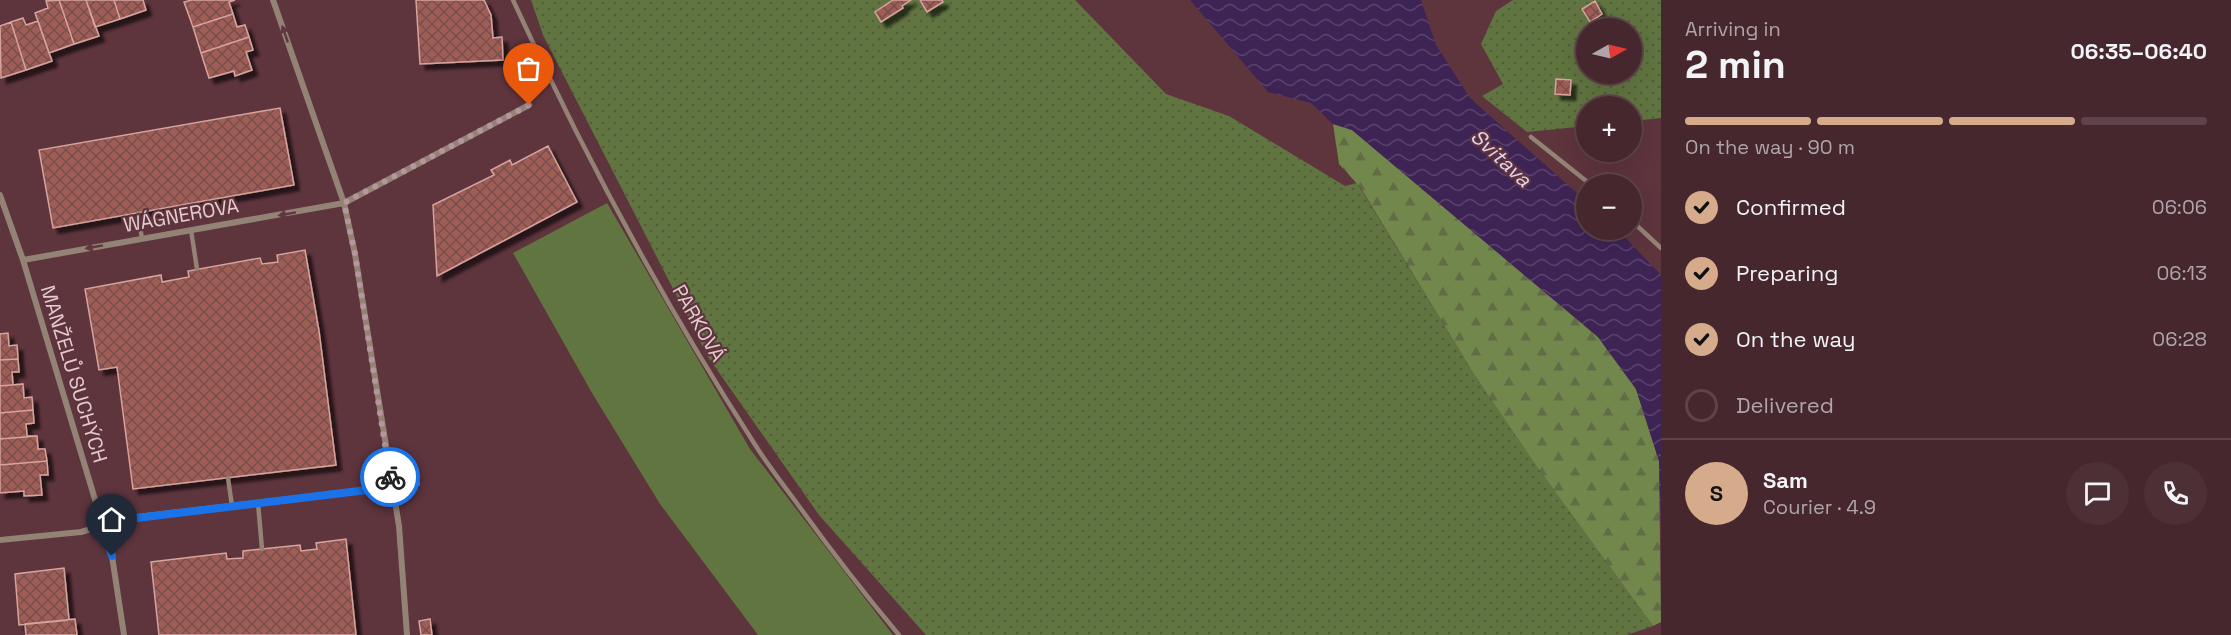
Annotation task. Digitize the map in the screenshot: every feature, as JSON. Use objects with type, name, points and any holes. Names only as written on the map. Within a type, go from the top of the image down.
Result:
[{"type":"street","points":[[273,0],[344,203],[355,254],[399,526],[407,635]]},
{"type":"street","name":"WÁGNEROVA","points":[[23,260],[344,203],[529,105]]},
{"type":"street","name":"MANŽELŮ SUCHÝCH","points":[[0,195],[23,260],[112,556],[124,635]]},
{"type":"street","points":[[0,540],[81,532],[129,518],[392,487]]},
{"type":"lane","name":"PARKOVÁ","points":[[513,0],[563,106],[621,218],[703,361],[755,445],[867,597],[899,635]]},
{"type":"lane","points":[[1531,137],[1577,174]]},
{"type":"lane","points":[[138,213],[142,239]]},
{"type":"lane","points":[[191,230],[197,269]]},
{"type":"lane","points":[[1642,230],[1661,248]]},
{"type":"lane","points":[[228,478],[232,506]]},
{"type":"lane","points":[[392,487],[418,484]]},
{"type":"lane","points":[[258,503],[262,549]]},
{"type":"green space","points":[[531,0],[1075,0],[1166,94],[1229,116],[1345,186],[1357,183],[1475,376],[1537,467],[1653,626],[1627,635],[926,635],[819,515],[708,357],[543,35]]},
{"type":"green space","points":[[1513,0],[1661,0],[1661,118],[1642,120],[1642,96],[1576,96],[1576,127],[1527,132],[1482,96],[1503,84],[1481,44],[1496,11]]},
{"type":"green space","points":[[1333,124],[1352,130],[1598,337],[1636,389],[1659,461],[1661,622],[1653,626],[1537,467],[1475,376],[1360,187],[1339,164]]},
{"type":"green space","points":[[607,203],[750,449],[893,635],[758,635],[660,504],[592,393],[513,253]]},
{"type":"water","name":"Svitava","points":[[1190,0],[1421,0],[1436,45],[1470,98],[1576,192],[1576,240],[1628,240],[1661,275],[1661,526],[1659,461],[1636,389],[1598,337],[1352,130],[1333,124],[1311,103],[1268,92]]},
{"type":"building","points":[[59,0],[74,44],[49,53],[35,13],[48,8],[46,1]]},
{"type":"building","points":[[59,0],[86,0],[99,36],[74,44]]},
{"type":"building","points":[[86,0],[114,0],[120,19],[95,27]]},
{"type":"building","points":[[114,0],[143,0],[146,10],[120,19]]},
{"type":"building","points":[[235,0],[229,2],[233,14],[193,27],[184,2]]},
{"type":"building","points":[[416,0],[484,0],[491,15],[493,38],[502,37],[503,60],[420,64]]},
{"type":"building","points":[[893,0],[911,0],[881,22],[875,12]]},
{"type":"building","points":[[920,0],[942,0],[943,2],[927,12]]},
{"type":"building","points":[[1595,1],[1602,14],[1596,18],[1588,18],[1582,9]]},
{"type":"building","points":[[233,14],[237,27],[245,25],[249,37],[201,53],[193,27]]},
{"type":"building","points":[[23,18],[26,25],[38,21],[52,61],[26,70],[11,22]]},
{"type":"building","points":[[11,22],[26,70],[1,78],[0,26]]},
{"type":"building","points":[[249,37],[253,50],[246,52],[252,70],[235,76],[234,71],[209,78],[201,53]]},
{"type":"building","points":[[1556,79],[1571,80],[1570,95],[1555,94]]},
{"type":"building","points":[[280,108],[294,185],[53,228],[39,150]]},
{"type":"building","points":[[548,146],[577,202],[437,276],[433,205],[494,175],[491,170],[510,160],[512,165]]},
{"type":"building","points":[[305,250],[319,331],[336,465],[133,489],[117,367],[99,370],[85,289],[161,275],[162,282],[189,277],[188,271],[260,258],[262,264],[278,262],[277,255]]},
{"type":"building","points":[[8,333],[9,346],[17,345],[18,359],[0,360],[0,334]]},
{"type":"building","points":[[18,359],[19,372],[12,372],[13,385],[0,386],[0,360]]},
{"type":"building","points":[[23,384],[24,398],[32,397],[33,410],[0,413],[0,386]]},
{"type":"building","points":[[33,410],[34,423],[26,424],[27,436],[37,436],[0,439],[0,413]]},
{"type":"building","points":[[37,436],[38,449],[45,449],[47,461],[0,465],[0,439]]},
{"type":"building","points":[[47,461],[48,475],[40,475],[42,495],[24,496],[24,491],[0,493],[0,465]]},
{"type":"building","points":[[346,539],[356,635],[159,635],[151,562],[226,553],[227,559],[243,558],[243,551],[300,545],[301,551],[317,549],[316,543]]},
{"type":"building","points":[[64,568],[69,620],[19,625],[15,574]]},
{"type":"building","points":[[75,619],[77,635],[26,635],[25,624]]},
{"type":"building","points":[[430,619],[432,635],[421,635],[419,621]]},
{"type":"way so far","points":[[390,477],[355,254],[344,203],[529,105]]},
{"type":"route","points":[[112,556],[102,525],[129,518],[392,487],[390,477]]}]
